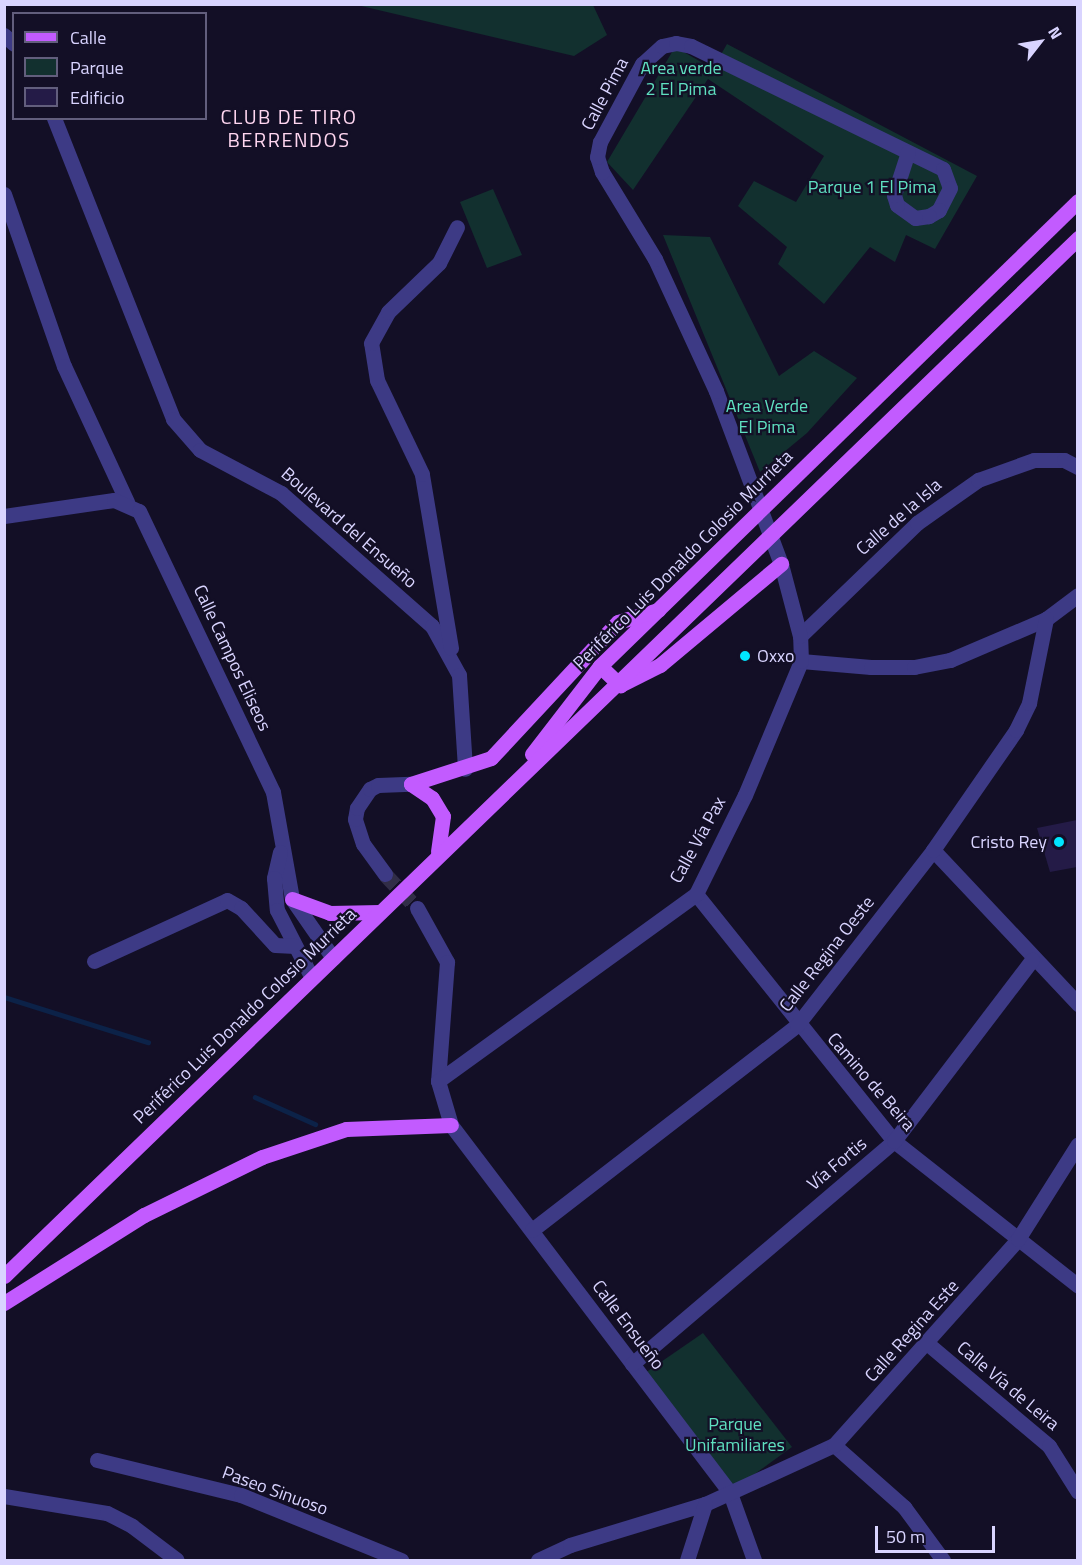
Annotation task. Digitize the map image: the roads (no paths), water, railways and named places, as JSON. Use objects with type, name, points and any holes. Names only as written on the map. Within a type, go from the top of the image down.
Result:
[{"type":"main road","name":"Periférico Luis Donaldo Colosio Murrieta","points":[[510,783],[600,666],[1077,201]]},
{"type":"main road","name":"Periférico Luis Donaldo Colosio Murrieta","points":[[4,1275],[333,958],[510,783],[620,686],[770,533],[1077,238]]},
{"type":"main road","points":[[600,666],[620,686],[678,653],[781,564]]},
{"type":"main road","points":[[411,784],[465,770],[501,750],[618,622],[658,610]]},
{"type":"main road","points":[[411,784],[432,798],[443,816],[437,854]]},
{"type":"main road","points":[[292,899],[330,913],[380,912]]},
{"type":"main road","points":[[4,1303],[144,1215],[262,1157],[346,1129],[451,1125]]},
{"type":"street","name":"Calle Pima","points":[[760,509],[687,322],[602,171],[597,156],[600,142],[642,64],[662,46],[676,44],[691,46],[943,169],[949,177],[946,201],[929,216],[915,218],[897,205],[894,195],[908,152]]},
{"type":"street","name":"Boulevard del Ensueño","points":[[55,120],[173,419],[200,450],[280,493],[432,626],[453,656],[459,675],[465,770]]},
{"type":"street","name":"Calle Campos Eliseos","points":[[4,194],[64,366],[127,502],[148,525],[268,782],[284,841],[277,910],[312,978]]},
{"type":"street","points":[[453,656],[422,474],[377,380],[371,343],[388,312],[439,263],[457,227]]},
{"type":"street","name":"Calle de la Isla","points":[[800,636],[917,523],[978,480],[1034,460],[1064,460],[1077,467]]},
{"type":"street","points":[[4,516],[127,502]]},
{"type":"street","name":"Calle Vía Pax","points":[[438,1081],[696,894],[745,795],[801,661],[800,636],[781,564],[760,509]]},
{"type":"street","points":[[801,661],[914,667],[997,643],[1046,619],[1077,595]]},
{"type":"street","name":"Calle Regina Oeste","points":[[532,1230],[797,1025],[933,850],[1024,717],[1046,619]]},
{"type":"street","points":[[385,874],[363,844],[356,819],[357,808],[370,789],[378,785],[411,784]]},
{"type":"street","points":[[933,850],[1032,960],[1077,1004]]},
{"type":"street","points":[[280,881],[333,958]]},
{"type":"street","name":"Camino de Beira","points":[[696,894],[797,1025],[894,1142],[1077,1286]]},
{"type":"street","points":[[94,961],[227,900],[241,908],[275,945],[295,946]]},
{"type":"street","points":[[417,908],[447,962],[438,1081],[451,1125]]},
{"type":"street","name":"Vía Fortis","points":[[632,1364],[894,1142],[1032,960]]},
{"type":"street","name":"Calle Ensueño","points":[[451,1125],[730,1493],[754,1560]]},
{"type":"street","name":"Calle Regina Este","points":[[730,1493],[834,1445],[928,1344],[1018,1239],[1077,1144]]},
{"type":"street","name":"Calle Vía de Leira","points":[[928,1344],[1049,1446],[1077,1492]]},
{"type":"street","points":[[834,1445],[904,1507],[943,1560]]},
{"type":"street","name":"Paseo Sinuoso","points":[[97,1460],[241,1496],[401,1560]]},
{"type":"street","points":[[538,1560],[570,1545],[705,1504],[730,1493]]},
{"type":"street","points":[[4,1496],[106,1513],[132,1526],[177,1560]]},
{"type":"street","points":[[687,1560],[705,1504]]},
{"type":"waterway","points":[[4,997],[148,1042]]},
{"type":"waterway","points":[[255,1097],[315,1124]]},
{"type":"tunnel","points":[[385,874],[417,908]]},
{"type":"place","name":"Oxxo","points":[[745,656]]},
{"type":"place","name":"Cristo Rey","points":[[1059,842]]},
{"type":"district","name":"CLUB DE TIRO BERRENDOS","points":[[289,128]]},
{"type":"park label","name":"Area verde 2 El Pima","points":[[681,79]]},
{"type":"park label","name":"Parque 1 El Pima","points":[[872,187]]},
{"type":"park label","name":"Area Verde El Pima","points":[[767,417]]},
{"type":"park label","name":"Parque Unifamiliares","points":[[735,1435]]}]
